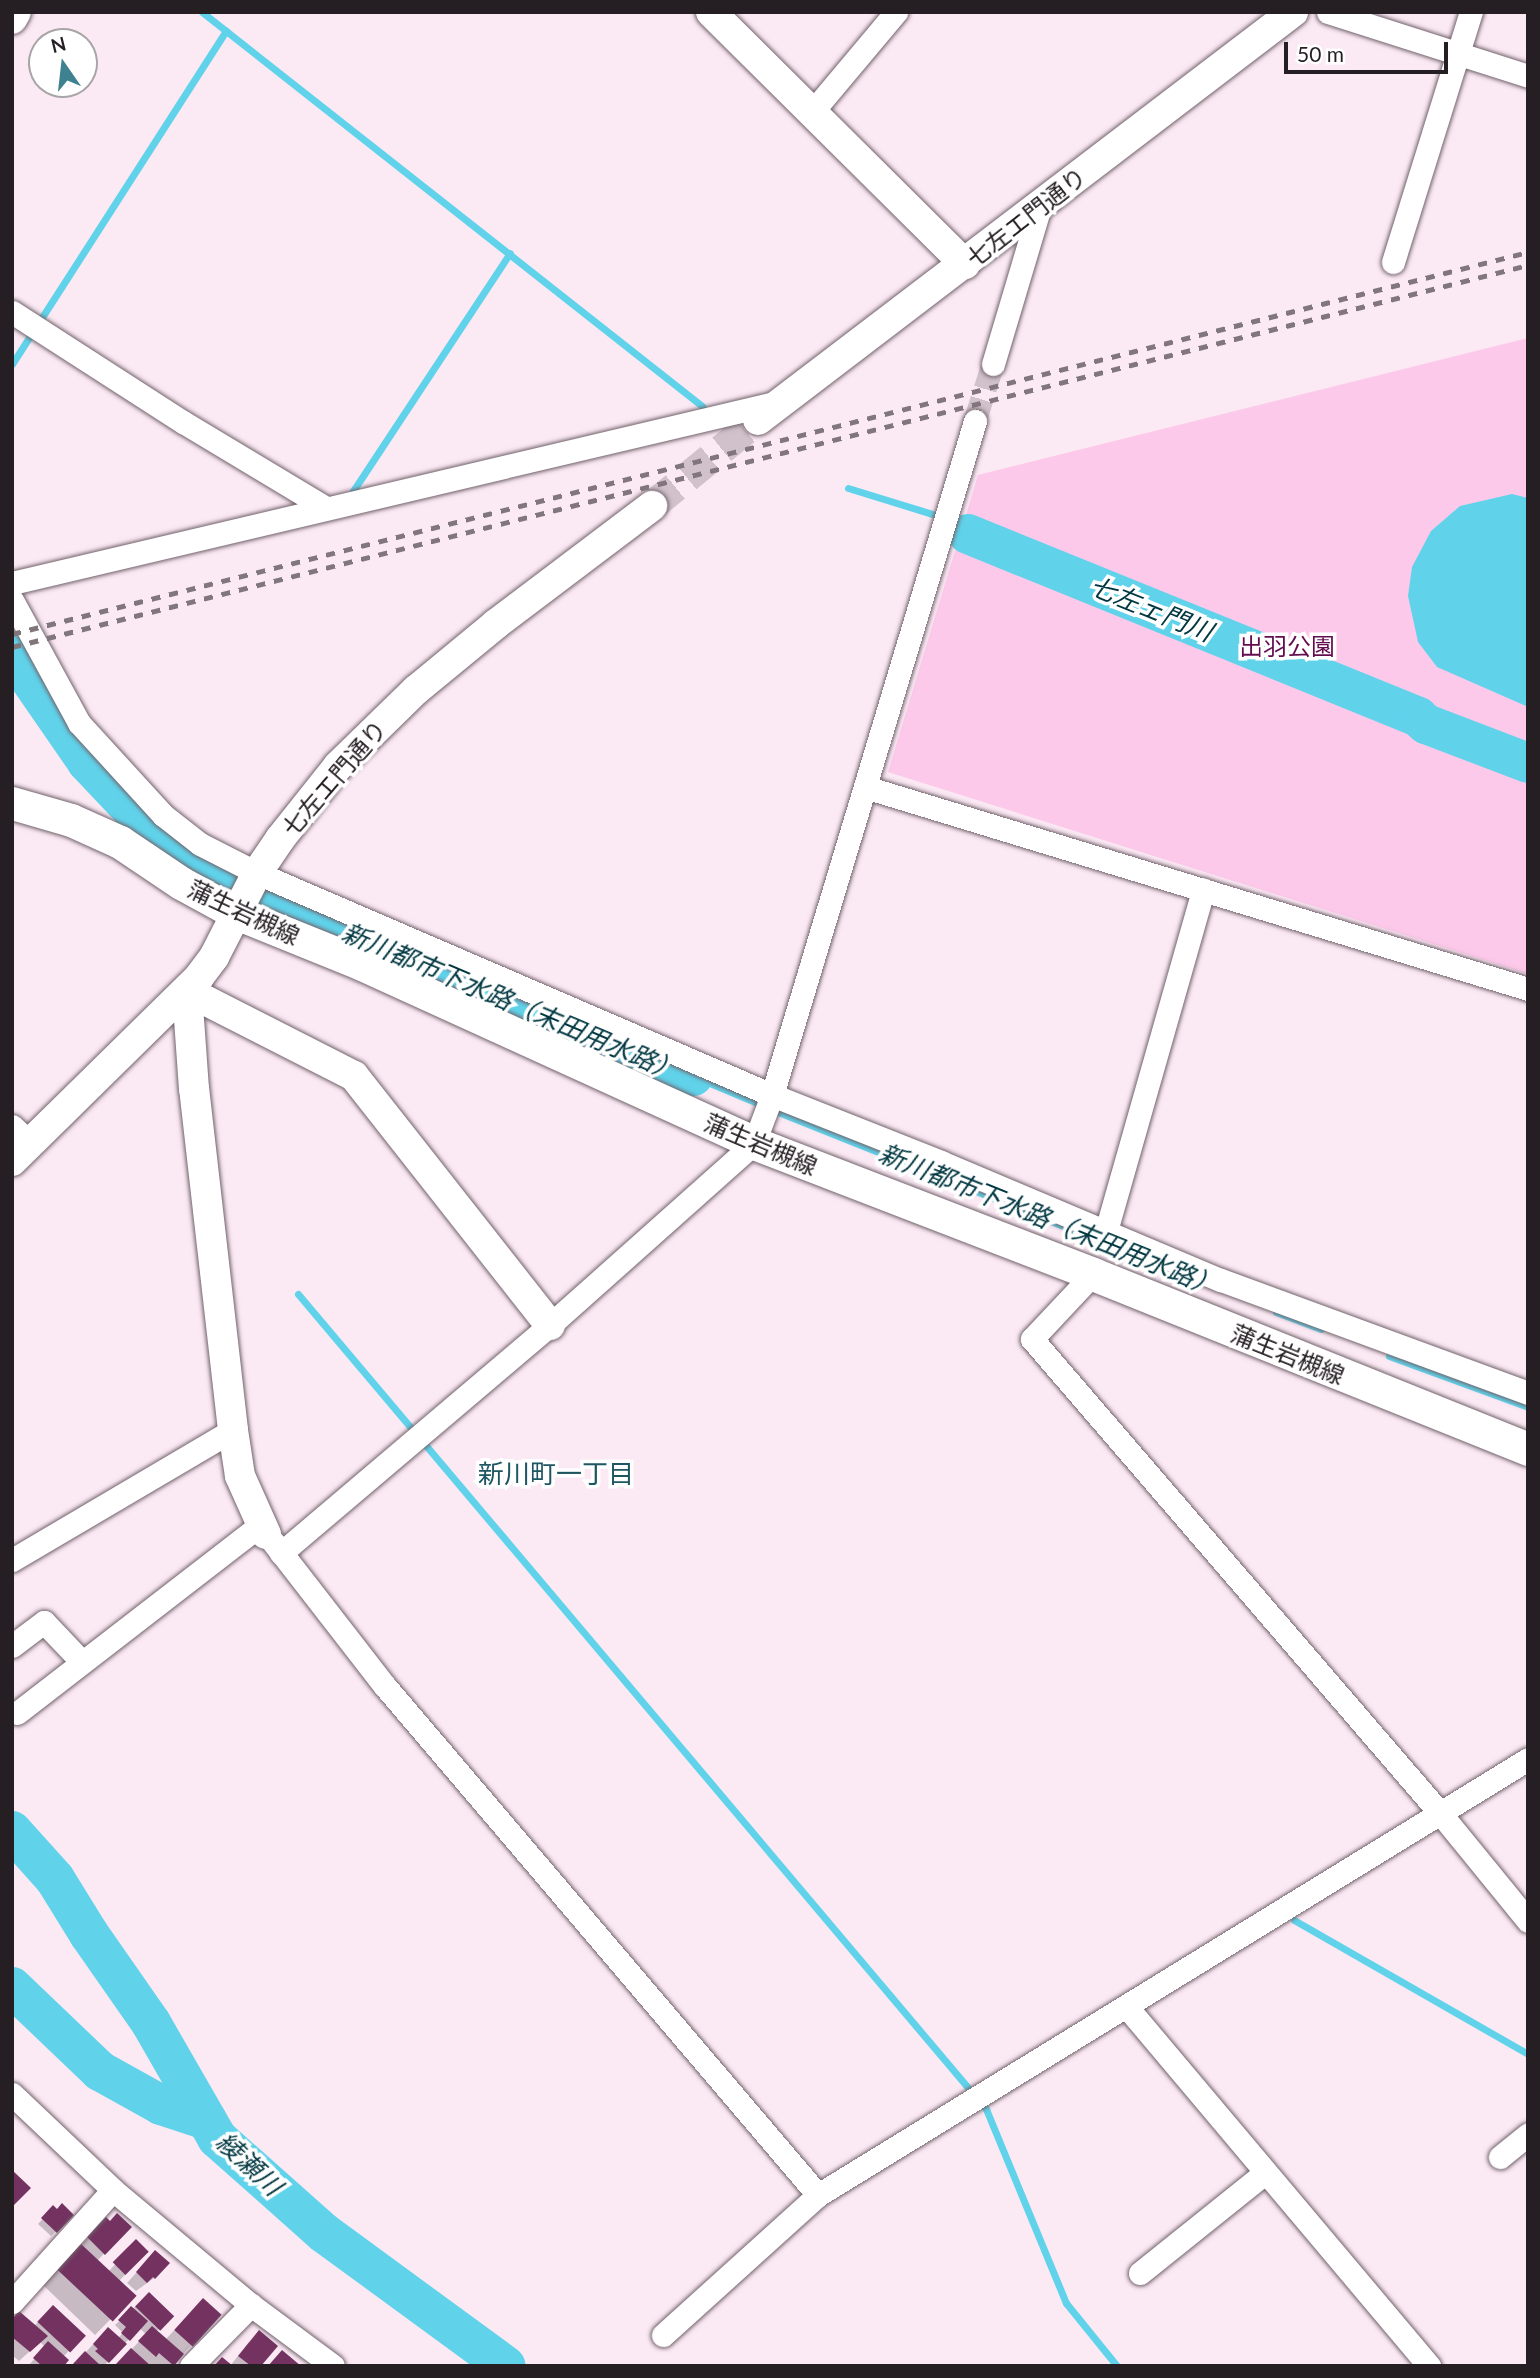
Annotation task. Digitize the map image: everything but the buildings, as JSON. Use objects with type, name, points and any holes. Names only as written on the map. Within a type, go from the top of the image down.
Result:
[{"type":"main road","name":"蒲生岩槻線","points":[[12,803],[71,820],[120,842],[181,883],[236,913],[362,964],[754,1143],[1093,1274],[1528,1449]]},
{"type":"street","points":[[12,19],[16,12]]},
{"type":"street","points":[[711,12],[965,264]]},
{"type":"street","points":[[812,112],[896,12]]},
{"type":"street","name":"七左エ門通り","points":[[758,420],[1293,12]]},
{"type":"street","points":[[1328,12],[1528,76]]},
{"type":"street","points":[[1393,262],[1461,54],[1471,12]]},
{"type":"street","points":[[993,364],[1040,206]]},
{"type":"street","points":[[12,312],[183,422],[326,508]]},
{"type":"street","points":[[12,583],[786,400]]},
{"type":"street","points":[[17,1713],[82,1662],[269,1537],[550,1325],[754,1143],[772,1095],[975,421]]},
{"type":"street","name":"七左エ門通り","points":[[18,1143],[187,991],[214,957],[257,873],[310,798],[415,690],[496,624],[652,506]]},
{"type":"street","points":[[12,600],[79,723],[163,815],[200,844],[257,873],[772,1095],[1221,1280],[1528,1393]]},
{"type":"street","points":[[864,787],[1528,989]]},
{"type":"street","points":[[1106,1231],[1203,890]]},
{"type":"street","points":[[187,991],[354,1076],[550,1325]]},
{"type":"street","points":[[187,991],[196,1102],[233,1430],[240,1476],[269,1537],[384,1685],[818,2196]]},
{"type":"street","points":[[1093,1274],[1032,1339],[1440,1813],[1528,1921]]},
{"type":"street","points":[[13,1558],[233,1430]]},
{"type":"street","points":[[12,1647],[44,1622],[82,1662]]},
{"type":"street","points":[[663,2335],[818,2196],[1528,1759]]},
{"type":"street","points":[[1126,2006],[1429,2366]]},
{"type":"street","points":[[15,2103],[113,2190],[251,2305],[333,2366]]},
{"type":"street","points":[[1500,2157],[1528,2134]]},
{"type":"street","points":[[1140,2273],[1266,2172]]},
{"type":"street","points":[[12,2302],[113,2190]]},
{"type":"street","points":[[191,2366],[251,2305]]},
{"type":"green space","name":"出羽公園","points":[[1528,338],[1528,974],[888,772],[978,475]]},
{"type":"water","points":[[1512,494],[1528,498],[1528,707],[1437,667],[1418,642],[1408,596],[1412,567],[1431,531],[1460,506]]},
{"type":"waterway","points":[[202,12],[702,406]]},
{"type":"waterway","points":[[12,364],[226,31]]},
{"type":"waterway","points":[[353,491],[510,253]]},
{"type":"waterway","points":[[848,488],[936,515],[968,534]]},
{"type":"waterway","name":"七左ェ門川","points":[[968,534],[1418,717],[1426,724],[1528,763]]},
{"type":"waterway","name":"新川都市下水路（末田用水路）","points":[[14,656],[87,762],[140,818],[180,852],[232,883]]},
{"type":"waterway","name":"新川都市下水路（末田用水路）","points":[[263,897],[618,1049],[693,1076]]},
{"type":"waterway","name":"新川都市下水路（末田用水路）","points":[[693,1076],[760,1104]]},
{"type":"waterway","name":"新川都市下水路（末田用水路）","points":[[778,1112],[1086,1235]]},
{"type":"waterway","points":[[298,1294],[986,2109],[1066,2303],[1117,2366]]},
{"type":"waterway","name":"新川都市下水路（末田用水路）","points":[[1276,1312],[1321,1329]]},
{"type":"waterway","name":"新川都市下水路（末田用水路）","points":[[1389,1356],[1528,1407]]},
{"type":"waterway","name":"綾瀬川","points":[[12,1831],[55,1879],[89,1934],[151,2023],[217,2138],[324,2233],[506,2366]]},
{"type":"waterway","points":[[1294,1920],[1528,2054]]},
{"type":"waterway","points":[[12,1987],[100,2071],[161,2105],[207,2120]]},
{"type":"tunnel","points":[[975,421],[993,364]]},
{"type":"tunnel","points":[[652,506],[758,420]]},
{"type":"railway","points":[[12,634],[1528,252]]},
{"type":"railway","points":[[12,647],[1528,265]]},
{"type":"district","name":"新川町一丁目","points":[[556,1474]]}]
